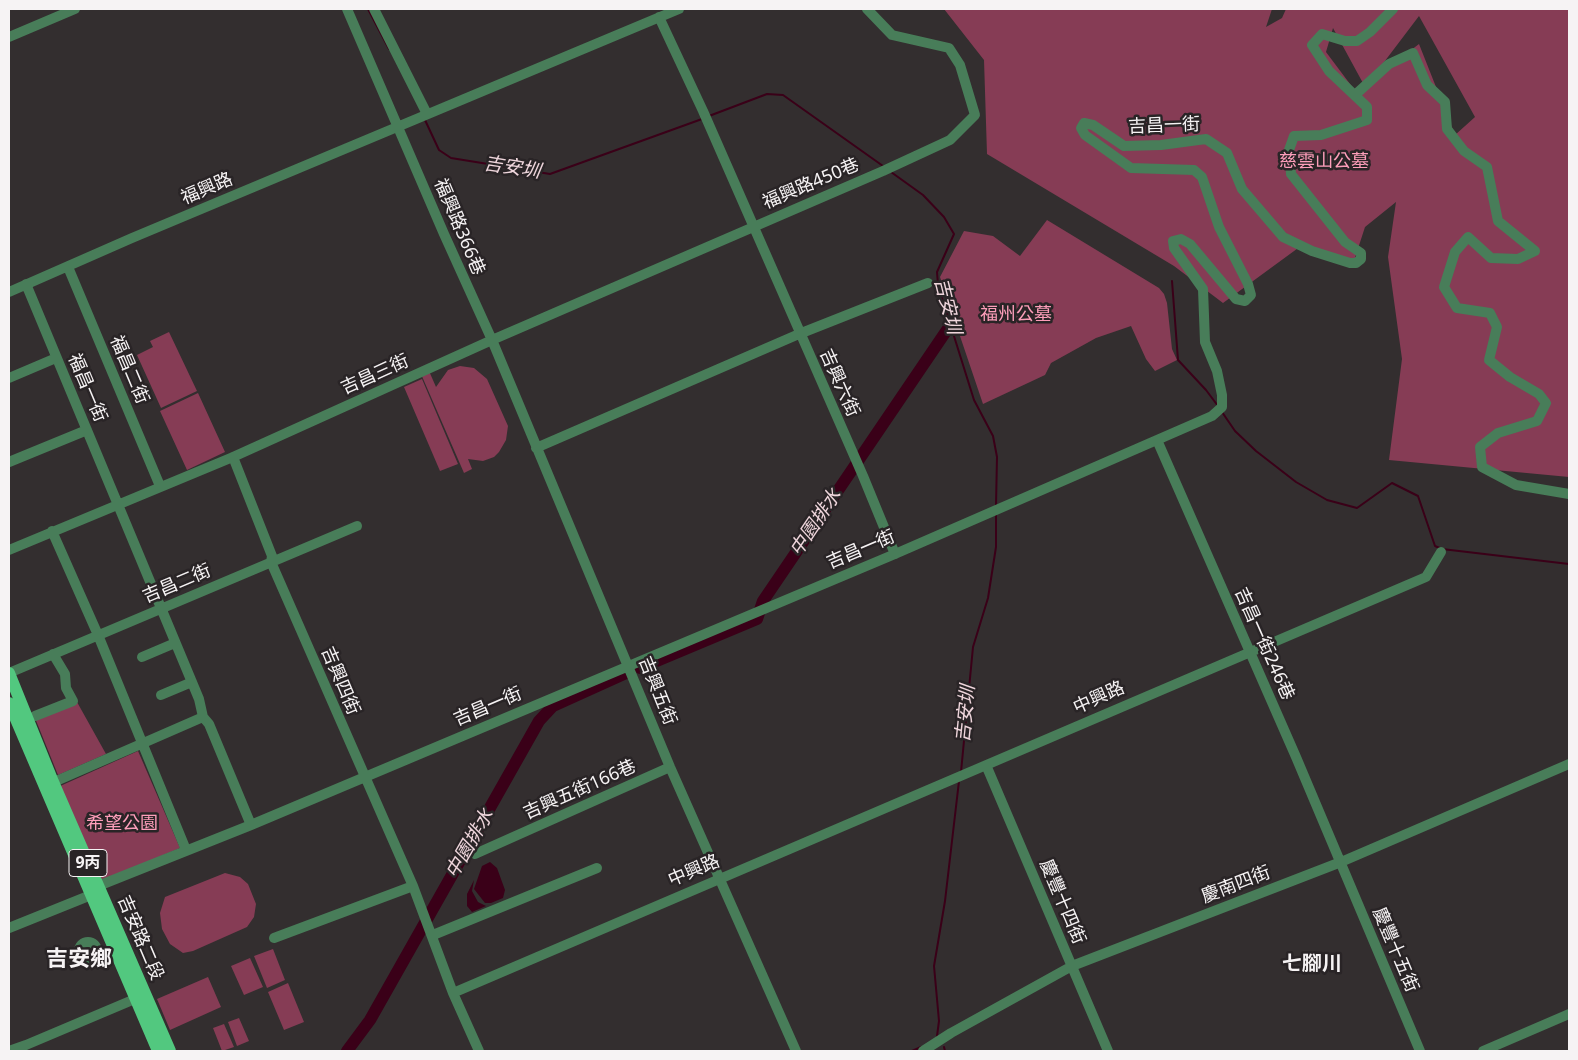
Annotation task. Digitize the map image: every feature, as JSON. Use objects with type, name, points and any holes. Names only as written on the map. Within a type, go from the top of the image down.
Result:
[{"type":"main road","name":"吉安路二段","points":[[9,673],[48,784]]},
{"type":"main road","name":"吉安路二段","points":[[9,703],[48,784],[95,890],[140,997],[158,1051]]},
{"type":"main road","name":"吉安路二段","points":[[140,997],[170,1051]]},
{"type":"street","points":[[9,37],[75,9]]},
{"type":"street","name":"福興路366巷","points":[[347,9],[492,340]]},
{"type":"street","points":[[374,9],[423,116]]},
{"type":"street","name":"福興路","points":[[9,292],[132,238],[679,9]]},
{"type":"street","name":"福興路450巷","points":[[753,226],[883,171],[950,140],[974,115],[960,65],[949,48],[892,35],[867,9]]},
{"type":"street","name":"吉昌一街","points":[[10,926],[186,850],[251,825],[894,554],[1212,416],[1222,407],[1222,395],[1217,371],[1205,342],[1203,290],[1174,248],[1173,241],[1181,239],[1190,244],[1236,299],[1245,301],[1251,295],[1248,284],[1219,227],[1202,177],[1194,170],[1132,168],[1085,135],[1082,128],[1084,123],[1093,125],[1124,146],[1161,146],[1206,139],[1227,153],[1242,189],[1282,237],[1312,250],[1350,263],[1356,263],[1361,259],[1361,253],[1345,242],[1290,174],[1289,150],[1294,136],[1321,135],[1367,120],[1367,107],[1328,71],[1312,46],[1322,34],[1345,41],[1357,41],[1370,32],[1393,9]]},
{"type":"street","name":"吉興六街","points":[[659,17],[703,111],[799,334],[856,460],[894,554]]},
{"type":"street","points":[[1355,95],[1389,64],[1413,53],[1427,85],[1445,102],[1447,128],[1464,151],[1487,167],[1498,221],[1535,250],[1518,259],[1491,258],[1468,237],[1455,252],[1444,288],[1457,308],[1490,313],[1497,327],[1489,360],[1510,377],[1539,394],[1546,403],[1537,421],[1498,433],[1480,448],[1482,468],[1516,486],[1569,494]]},
{"type":"street","name":"吉昌三街","points":[[9,550],[233,457],[492,340],[753,226]]},
{"type":"street","name":"福昌二街","points":[[68,267],[160,486]]},
{"type":"street","points":[[536,448],[799,334],[928,283]]},
{"type":"street","name":"福昌一街","points":[[26,284],[192,682],[203,717],[209,724],[251,825]]},
{"type":"street","name":"吉興五街","points":[[492,340],[629,665],[670,768],[721,877],[796,1051]]},
{"type":"street","points":[[9,378],[56,358]]},
{"type":"street","points":[[9,462],[87,430]]},
{"type":"street","name":"吉昌一街246巷","points":[[1157,440],[1340,862]]},
{"type":"street","name":"吉興四街","points":[[233,457],[272,556],[271,562],[434,938]]},
{"type":"street","name":"吉昌二街","points":[[9,673],[358,526]]},
{"type":"street","points":[[52,531],[98,635],[186,850]]},
{"type":"street","name":"中興路","points":[[454,993],[1248,651],[1426,577],[1441,552]]},
{"type":"street","points":[[142,657],[175,643]]},
{"type":"street","points":[[35,716],[73,701],[66,688],[63,668],[54,654]]},
{"type":"street","points":[[161,695],[192,682]]},
{"type":"street","points":[[48,784],[203,717]]},
{"type":"street","name":"慶南四街","points":[[923,1051],[951,1033],[1072,966],[1340,862],[1569,764]]},
{"type":"street","name":"慶豐十四街","points":[[986,765],[1108,1051]]},
{"type":"street","name":"吉興五街166巷","points":[[475,854],[670,768]]},
{"type":"street","name":"慶豐十五街","points":[[1340,862],[1420,1051]]},
{"type":"street","points":[[479,1051],[454,993],[434,938],[597,868]]},
{"type":"street","points":[[274,938],[413,886]]},
{"type":"street","points":[[97,950],[116,940]]},
{"type":"street","points":[[9,1051],[140,997]]},
{"type":"street","points":[[1483,1051],[1569,1014]]},
{"type":"green space","name":"慈雲山公墓","points":[[944,9],[1272,9],[1266,27],[1282,18],[1286,9],[1569,9],[1569,477],[1389,460],[1402,359],[1388,257],[1396,202],[1365,227],[1352,267],[1305,243],[1223,303],[1174,266],[987,154],[984,60]],"holes":[[[1419,16],[1475,117],[1455,135],[1419,44],[1369,82]],[[1333,28],[1364,85],[1356,92],[1326,52]]]},
{"type":"green space","name":"福州公墓","points":[[1047,220],[1159,288],[1164,294],[1167,303],[1172,349],[1177,360],[1155,371],[1146,359],[1131,326],[1096,338],[1051,363],[1045,375],[983,404],[940,277],[964,231],[993,236],[1020,256]]},
{"type":"green space","points":[[169,332],[197,391],[161,408],[137,355],[153,347],[150,341]]},
{"type":"green space","points":[[460,366],[474,368],[487,379],[508,426],[506,440],[499,452],[494,457],[483,461],[468,459],[472,469],[464,473],[421,374],[429,371],[436,387],[448,370]]},
{"type":"green space","points":[[422,379],[458,464],[440,471],[404,387]]},
{"type":"green space","points":[[198,393],[225,452],[187,470],[160,411]]},
{"type":"green space","points":[[77,702],[106,754],[58,775],[35,718]]},
{"type":"green space","name":"希望公園","points":[[138,751],[180,848],[99,883],[58,787]]},
{"type":"green space","points":[[225,873],[240,877],[248,884],[256,904],[254,917],[247,927],[193,951],[183,953],[170,944],[162,929],[160,913],[165,897]]},
{"type":"green space","points":[[273,949],[285,980],[267,988],[254,956]]},
{"type":"green space","points":[[250,958],[263,987],[244,995],[231,966]]},
{"type":"green space","points":[[208,977],[221,1007],[170,1030],[157,999]]},
{"type":"green space","points":[[288,983],[304,1022],[284,1030],[268,992]]},
{"type":"green space","points":[[239,1018],[249,1041],[237,1046],[228,1022]]},
{"type":"green space","points":[[224,1024],[234,1047],[222,1051],[213,1028]]},
{"type":"shaded area","points":[[490,862],[497,868],[505,890],[503,898],[491,903],[485,903],[474,889],[482,866]]},
{"type":"shaded area","points":[[474,880],[472,891],[478,902],[486,906],[472,912],[467,906],[467,894]]},
{"type":"waterway","name":"吉安圳","points":[[368,9],[389,49]]},
{"type":"waterway","name":"吉安圳","points":[[709,116],[767,94],[783,95],[883,166]]},
{"type":"waterway","name":"吉安圳","points":[[425,120],[439,150],[451,158],[550,174],[702,119]]},
{"type":"waterway","name":"吉安圳","points":[[891,172],[923,195],[944,217],[954,234],[937,272],[938,285],[974,400],[993,436],[997,457],[996,505]]},
{"type":"waterway","points":[[1172,281],[1178,360],[1218,406]]},
{"type":"waterway","name":"中園排水","points":[[640,668],[757,619],[763,601],[951,324]]},
{"type":"waterway","points":[[1222,412],[1235,431],[1256,451],[1296,482],[1327,500],[1357,508],[1392,483],[1418,496],[1435,546],[1442,549],[1569,564]]},
{"type":"waterway","name":"吉安圳","points":[[961,772],[973,647],[988,598],[996,547],[996,515]]},
{"type":"waterway","name":"中園排水","points":[[347,1051],[370,1020],[539,721],[553,706],[626,673]]},
{"type":"waterway","name":"吉安圳","points":[[937,1036],[939,1021],[934,966],[945,901],[959,781]]},
{"type":"waterway","points":[[912,1051],[921,1047]]},
{"type":"waterway","points":[[944,1047],[945,1051]]},
{"type":"district","name":"吉安鄉","points":[[79,960]]},
{"type":"district","name":"七腳川","points":[[1312,964]]}]
